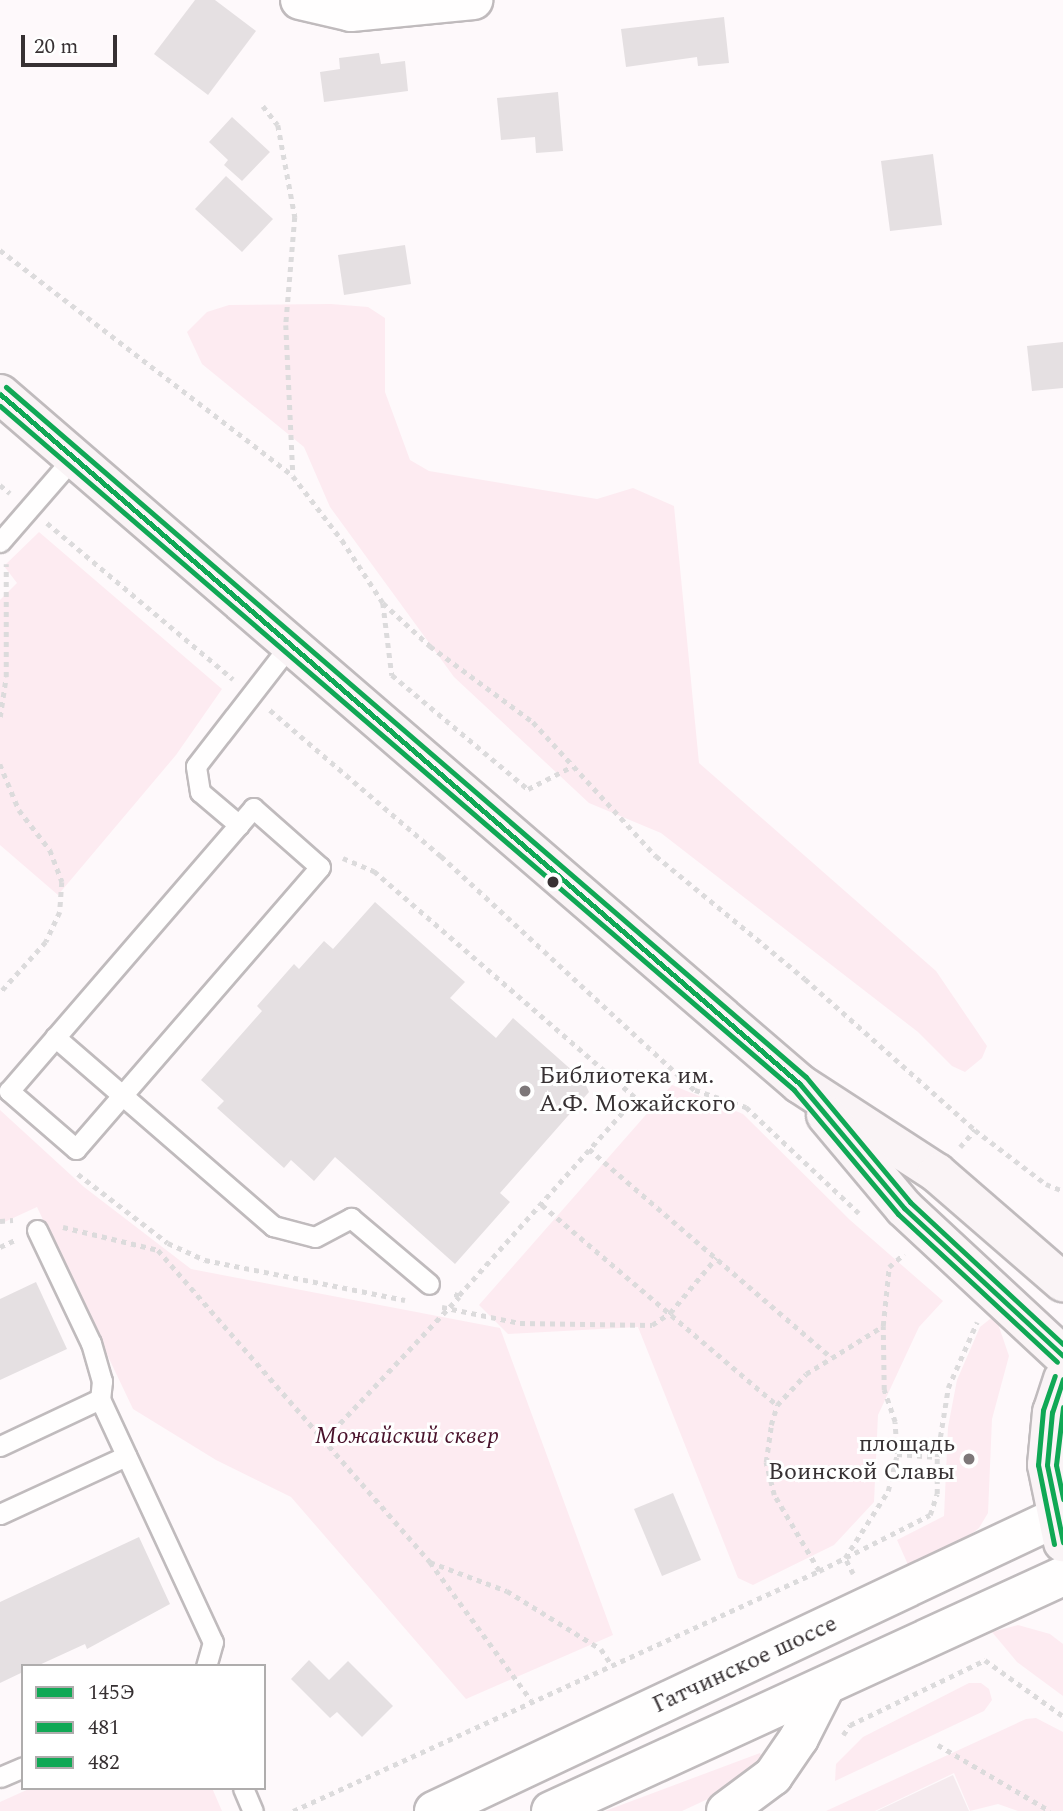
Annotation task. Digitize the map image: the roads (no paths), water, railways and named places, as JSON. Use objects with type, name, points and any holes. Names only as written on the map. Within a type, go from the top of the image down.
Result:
[{"type":"main road","points":[[300,0],[351,12],[473,0]]},
{"type":"main road","points":[[0,394],[800,1084],[937,1173],[1063,1282]]},
{"type":"main road","points":[[800,1084],[904,1208],[1063,1356]]},
{"type":"main road","points":[[1059,1530],[1047,1465],[1052,1412],[1063,1379]]},
{"type":"main road","name":"Гатчинское шоссе","points":[[434,1811],[1059,1530]]},
{"type":"main road","points":[[551,1811],[1063,1576]]},
{"type":"main road","points":[[726,1811],[773,1776],[799,1738],[825,1687]]},
{"type":"lane","points":[[3,538],[73,458]]},
{"type":"lane","points":[[239,825],[200,792],[195,774],[199,759],[290,645]]},
{"type":"lane","points":[[253,808],[320,867],[76,1149],[9,1091],[239,825],[253,808]]},
{"type":"lane","points":[[55,1037],[273,1226],[314,1237],[351,1218],[429,1284]]},
{"type":"lane","points":[[37,1230],[91,1343],[102,1381],[100,1399],[213,1642],[207,1664]]},
{"type":"lane","points":[[0,1446],[100,1399]]},
{"type":"lane","points":[[0,1514],[126,1455]]},
{"type":"lane","points":[[0,1777],[21,1768]]},
{"type":"lane","points":[[244,1790],[253,1811]]},
{"type":"place","name":"Библиотека им. А.Ф. Можайского","points":[[525,1091]]},
{"type":"place","name":"площадь Воинской Славы","points":[[969,1459]]},
{"type":"park label","name":"Можайский сквер","points":[[407,1437]]}]
